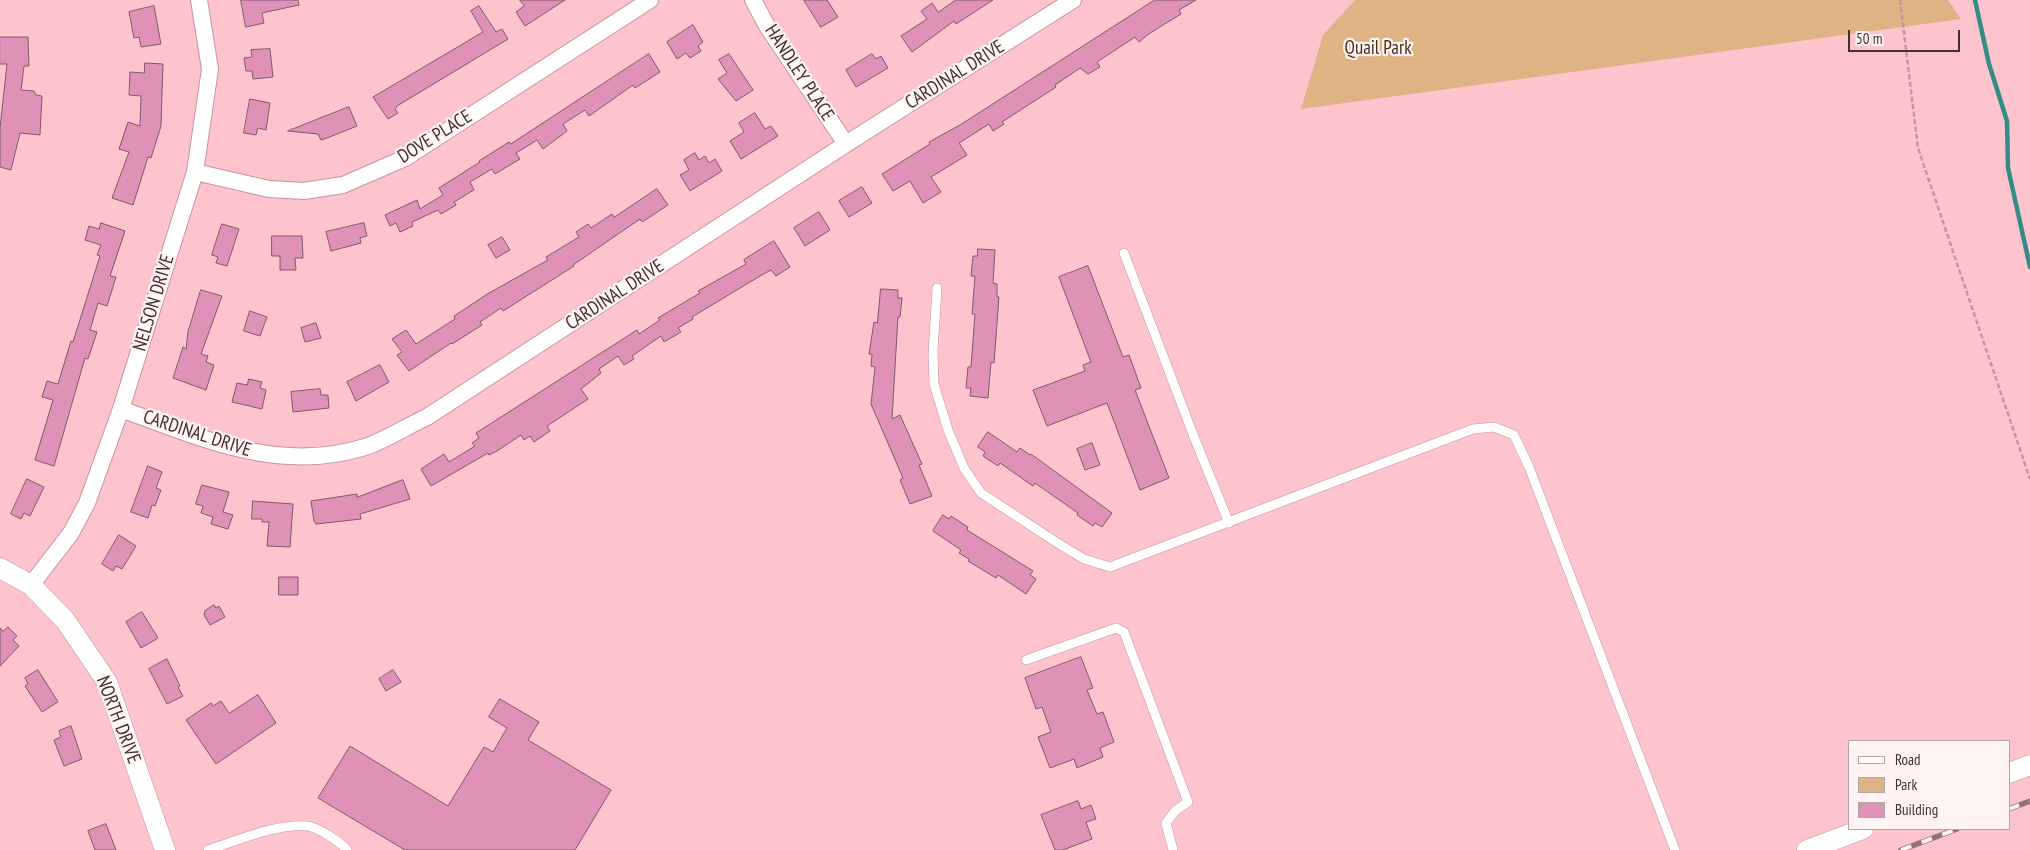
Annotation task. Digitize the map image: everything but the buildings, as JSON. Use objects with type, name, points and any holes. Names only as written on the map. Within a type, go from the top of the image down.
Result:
[{"type":"street","name":"NELSON DRIVE","points":[[31,585],[71,533],[87,503],[121,409],[195,172],[210,69],[199,0]]},
{"type":"street","name":"DOVE PLACE","points":[[195,172],[269,189],[304,191],[344,184],[405,158],[650,0]]},
{"type":"street","name":"HANDLEY PLACE","points":[[753,0],[767,26],[846,144]]},
{"type":"street","name":"CARDINAL DRIVE","points":[[121,409],[230,448],[278,456],[328,455],[366,446],[427,417],[846,144],[1073,0]]},
{"type":"street","name":"NORTH DRIVE","points":[[0,568],[31,585],[65,620],[107,682],[164,850]]},
{"type":"street","points":[[2010,773],[2030,765]]},
{"type":"street","points":[[1807,850],[1860,830]]},
{"type":"lane","points":[[1124,254],[1229,523]]},
{"type":"lane","points":[[937,288],[933,353],[934,384],[948,430],[964,468],[981,493],[1084,559],[1110,567],[1473,429],[1494,427],[1514,435],[1533,476],[1675,850]]},
{"type":"lane","points":[[1026,660],[1116,628],[1124,632],[1188,802],[1175,811],[1166,823],[1173,850]]},
{"type":"lane","points":[[208,850],[274,829],[308,826],[340,842],[347,850]]},
{"type":"path","points":[[1900,0],[1918,148],[2030,480]]},
{"type":"green space","name":"Quail Park","points":[[1355,0],[1948,0],[1961,19],[1301,109],[1323,35]]},
{"type":"waterway","points":[[1975,0],[1989,64],[2007,121],[2008,168],[2030,267]]},
{"type":"railway","points":[[2010,809],[2030,801]]},
{"type":"railway","points":[[1901,850],[1954,830]]}]
